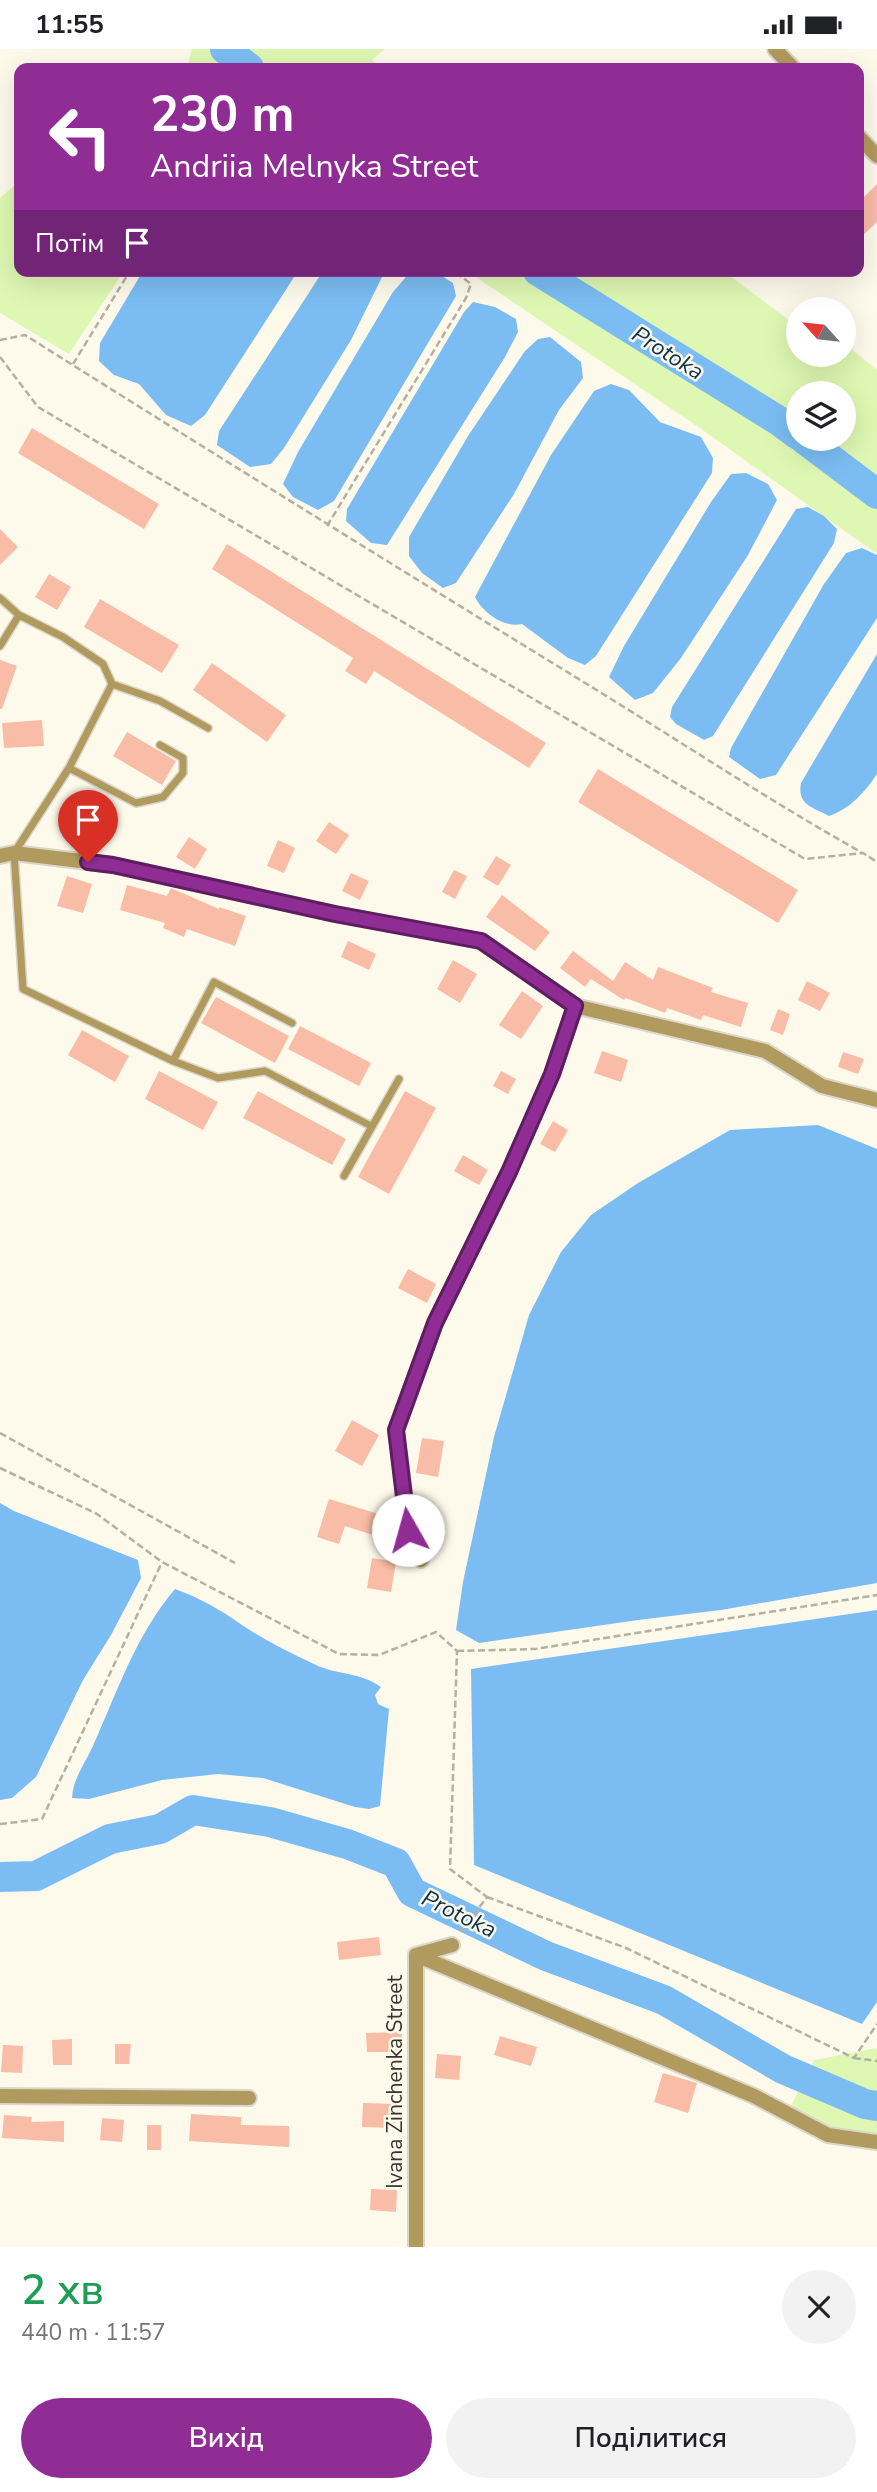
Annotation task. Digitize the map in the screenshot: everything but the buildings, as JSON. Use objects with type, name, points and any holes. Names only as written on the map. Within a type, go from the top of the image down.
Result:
[{"type":"street","points":[[775,49],[788,63]]},
{"type":"street","points":[[864,142],[877,156]]},
{"type":"street","points":[[7,854],[113,865],[335,914],[481,941],[575,1006],[765,1051],[822,1086],[877,1100]]},
{"type":"street","points":[[421,1560],[408,1530],[396,1430],[435,1323],[509,1172],[552,1074],[575,1006]]},
{"type":"street","name":"Ivana Zinchenka Street","points":[[416,2247],[416,1955],[452,1945]]},
{"type":"street","points":[[416,1955],[754,2096],[828,2135],[877,2142]]},
{"type":"street","points":[[0,2096],[249,2098]]},
{"type":"lane","points":[[0,598],[19,615],[63,637],[103,664],[112,684],[160,701],[208,728]]},
{"type":"lane","points":[[0,646],[19,615]]},
{"type":"lane","points":[[112,684],[69,768],[7,854],[23,989],[173,1061],[218,1078],[265,1071],[371,1126]]},
{"type":"lane","points":[[69,768],[136,803],[163,797],[183,773],[183,758],[160,745]]},
{"type":"lane","points":[[173,1061],[214,982],[292,1023]]},
{"type":"lane","points":[[344,1176],[399,1079]]},
{"type":"path","points":[[72,365],[126,277]]},
{"type":"path","points":[[327,526],[466,298],[471,284],[462,277]]},
{"type":"path","points":[[0,340],[24,335],[788,811],[877,862]]},
{"type":"path","points":[[0,357],[38,407],[805,859],[863,853]]},
{"type":"path","points":[[0,1433],[235,1563]]},
{"type":"path","points":[[0,1468],[97,1514],[162,1562],[339,1654],[379,1655],[436,1632],[457,1651],[535,1649],[877,1595]]},
{"type":"path","points":[[0,1824],[42,1819],[162,1562]]},
{"type":"path","points":[[457,1651],[450,1869],[487,1897],[626,1948],[854,2058],[877,2061]]},
{"type":"path","points":[[452,1945],[487,1897]]},
{"type":"path","points":[[854,2058],[877,2024]]},
{"type":"green space","points":[[192,49],[385,49],[372,60],[376,63],[188,63]]},
{"type":"green space","points":[[14,185],[14,277],[120,277],[69,354],[0,313],[0,198]]},
{"type":"green space","points":[[476,277],[731,277],[786,318],[786,367],[856,367],[856,353],[877,370],[877,554],[697,426]]},
{"type":"green space","points":[[877,2048],[877,2142],[828,2135],[787,2114],[814,2060]]},
{"type":"water","points":[[139,277],[294,277],[205,415],[191,426],[166,415],[139,384],[114,375],[99,361],[100,343]]},
{"type":"water","points":[[319,277],[382,277],[351,340],[284,448],[271,464],[250,467],[217,445],[219,431]]},
{"type":"water","points":[[406,277],[444,277],[453,283],[456,296],[334,501],[318,510],[293,497],[283,484],[298,452],[393,292]]},
{"type":"water","points":[[473,302],[495,307],[516,319],[518,332],[387,545],[371,543],[346,521],[347,509],[464,312]]},
{"type":"water","points":[[550,337],[581,362],[583,378],[559,410],[514,494],[456,583],[443,588],[422,573],[409,556],[409,537],[468,436],[525,351],[538,339]]},
{"type":"water","points":[[611,384],[629,390],[660,422],[701,437],[713,458],[712,473],[596,656],[585,665],[568,658],[522,624],[508,624],[495,618],[483,609],[475,597],[551,455],[594,391]]},
{"type":"water","points":[[746,473],[768,484],[777,500],[748,555],[681,658],[653,693],[635,700],[609,677],[624,646],[711,502],[731,474]]},
{"type":"water","points":[[808,507],[824,516],[837,529],[834,543],[713,736],[704,740],[676,724],[670,717],[672,707],[796,509]]},
{"type":"water","points":[[862,548],[877,555],[877,618],[776,775],[760,779],[729,757],[731,748],[824,584],[846,553]]},
{"type":"water","points":[[877,654],[877,774],[856,799],[829,816],[804,801],[800,790],[801,783]]},
{"type":"water","points":[[818,1125],[877,1149],[877,1583],[721,1610],[479,1643],[456,1630],[463,1582],[494,1437],[529,1315],[561,1252],[591,1215],[638,1183],[730,1130]]},
{"type":"water","points":[[0,1503],[138,1560],[141,1578],[83,1680],[36,1777],[12,1798],[0,1800]]},
{"type":"water","points":[[175,1589],[210,1605],[259,1636],[314,1664],[365,1679],[381,1687],[375,1695],[378,1704],[389,1709],[380,1806],[369,1809],[355,1807],[263,1778],[218,1774],[162,1780],[89,1799],[72,1798],[77,1778],[128,1665],[149,1626]]},
{"type":"water","points":[[877,1610],[877,2002],[862,2024],[474,1865],[471,1669]]},
{"type":"waterway","name":"Protoka","points":[[225,49],[243,63]]},
{"type":"waterway","name":"Protoka","points":[[548,277],[786,426]]},
{"type":"waterway","name":"Protoka","points":[[820,451],[877,494]]},
{"type":"waterway","name":"Protoka","points":[[0,1877],[36,1876],[110,1839],[160,1829],[193,1810],[270,1822],[347,1844],[396,1863],[412,1892],[546,1956],[664,2000],[783,2069],[865,2104],[877,2106]]},
{"type":"route","points":[[88,862],[113,865],[335,914],[481,941],[575,1006],[552,1074],[509,1172],[435,1323],[396,1430],[408,1530]]}]
